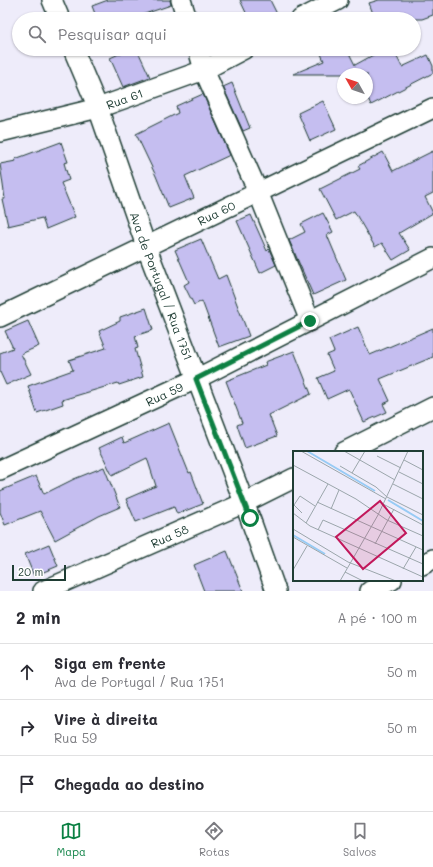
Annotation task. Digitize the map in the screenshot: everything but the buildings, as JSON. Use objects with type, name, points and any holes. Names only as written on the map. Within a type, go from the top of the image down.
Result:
[{"type":"street","points":[[52,0],[57,12]]},
{"type":"street","points":[[181,0],[185,12]]},
{"type":"street","points":[[315,12],[338,0]]},
{"type":"street","name":"Ava de Portugal / Rua 1751","points":[[76,56],[98,108],[146,246],[276,591]]},
{"type":"street","points":[[200,56],[204,70],[258,192],[310,321]]},
{"type":"street","name":"Rua 61","points":[[0,132],[98,108],[204,70],[231,56]]},
{"type":"street","name":"Rua 60","points":[[0,318],[433,108]]},
{"type":"street","name":"Rua 59","points":[[0,470],[196,379],[433,258]]},
{"type":"street","points":[[346,451],[433,407]]},
{"type":"street","name":"Rua 58","points":[[43,591],[244,504],[293,479]]},
{"type":"street","points":[[423,564],[433,559]]},
{"type":"street","points":[[370,591],[390,581]]},
{"type":"route","points":[[250,518],[196,379],[310,321]]}]
